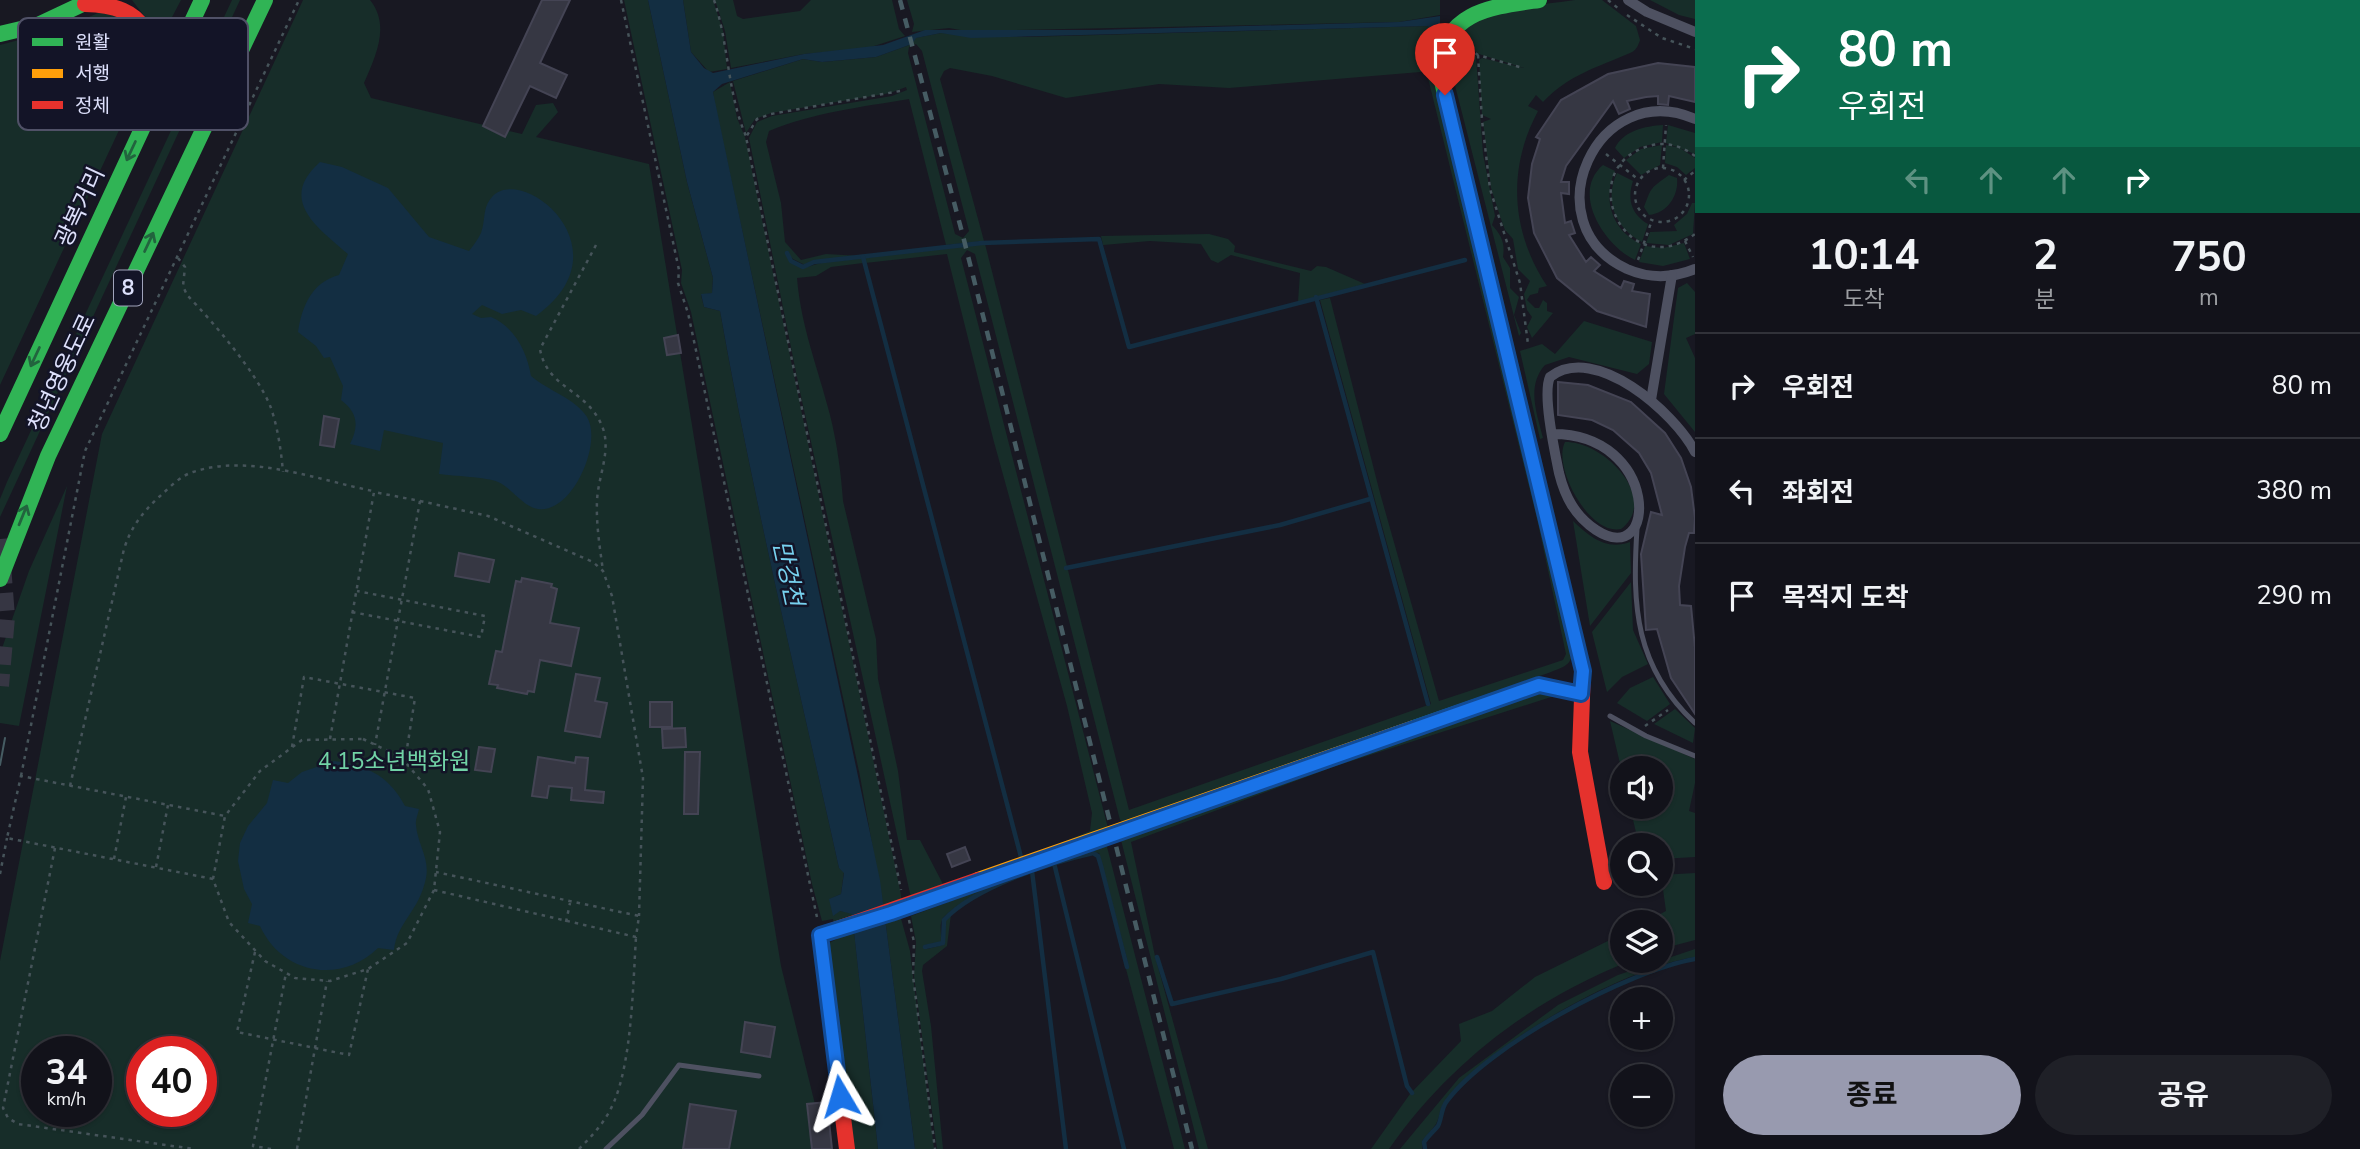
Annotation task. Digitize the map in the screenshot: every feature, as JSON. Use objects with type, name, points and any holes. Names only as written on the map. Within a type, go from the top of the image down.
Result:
[{"type":"main road","name":"광복거리","points":[[193,18],[202,0]]},
{"type":"main road","name":"청년영웅도로","points":[[248,36],[265,0]]},
{"type":"main road","points":[[1539,0],[1483,10],[1457,27],[1444,42],[1439,69],[1583,671],[1580,752],[1604,881]]},
{"type":"main road","points":[[55,18],[88,2],[111,3],[130,11],[137,18]]},
{"type":"main road","points":[[0,34],[18,30]]},
{"type":"main road","name":"광복거리","points":[[0,434],[141,130]]},
{"type":"main road","name":"청년영웅도로","points":[[0,579],[23,516],[75,397],[203,130]]},
{"type":"main road","points":[[847,1149],[820,935],[898,911],[1539,685],[1581,694]]},
{"type":"street","points":[[1628,0],[1647,12],[1695,32]]},
{"type":"street","points":[[1694,261],[1672,275],[1645,275],[1620,265],[1591,237],[1581,211],[1580,184],[1587,158],[1595,145],[1613,127],[1638,115],[1665,111],[1695,119]]},
{"type":"street","points":[[1651,400],[1672,275]]},
{"type":"street","points":[[1552,434],[1585,437],[1603,446],[1631,473],[1639,495],[1637,526],[1623,537],[1604,535],[1574,510],[1565,494],[1552,434],[1548,382],[1559,370],[1601,372],[1651,400],[1679,427],[1695,452]]},
{"type":"lane","points":[[1637,526],[1639,631],[1664,687],[1695,723]]},
{"type":"lane","points":[[1610,716],[1638,732],[1693,755],[1695,747]]},
{"type":"lane","points":[[606,1149],[642,1115],[679,1065],[759,1076]]},
{"type":"path","points":[[248,109],[299,0]]},
{"type":"path","points":[[621,0],[679,270],[678,283],[688,313],[814,904]]},
{"type":"path","points":[[714,0],[724,31],[738,118],[746,137],[898,911],[914,942],[913,976],[936,1149]]},
{"type":"path","points":[[1608,0],[1651,33],[1695,49]]},
{"type":"path","points":[[1450,35],[1478,55],[1523,68]]},
{"type":"path","points":[[1478,55],[1483,142],[1490,189],[1521,284],[1528,344]]},
{"type":"path","points":[[746,137],[757,119],[771,114],[900,91]]},
{"type":"path","points":[[1660,124],[1666,124],[1662,169]]},
{"type":"path","points":[[0,874],[85,451],[238,130]]},
{"type":"path","points":[[1695,156],[1681,148],[1664,144],[1641,148],[1621,165],[1611,183],[1612,210],[1621,228],[1644,244],[1662,247],[1685,241],[1695,234]]},
{"type":"path","points":[[1595,145],[1639,180]]},
{"type":"path","points":[[1602,164],[1614,147]]},
{"type":"path","points":[[1662,169],[1674,171],[1684,180],[1688,199],[1684,211],[1672,220],[1652,220],[1643,215],[1635,202],[1639,180],[1651,170],[1662,169]]},
{"type":"path","points":[[1684,180],[1695,171]]},
{"type":"path","points":[[1688,199],[1695,201]]},
{"type":"path","points":[[1644,265],[1636,262],[1652,220]]},
{"type":"path","points":[[1685,241],[1694,261]]},
{"type":"path","points":[[579,1149],[600,1128],[617,1093],[631,1001],[639,916],[643,778],[612,596],[603,571],[597,498],[606,446],[603,429],[592,406],[554,380],[543,364],[540,349],[596,245]]},
{"type":"path","points":[[178,258],[185,267],[183,286],[187,295],[249,373],[270,407],[279,436],[284,472]]},
{"type":"path","points":[[71,786],[130,531],[143,512],[181,478],[193,472],[255,467],[488,516],[593,562],[603,571]]},
{"type":"path","points":[[330,739],[374,492]]},
{"type":"path","points":[[375,745],[420,501]]},
{"type":"path","points":[[352,612],[481,637],[485,616],[356,590]]},
{"type":"path","points":[[292,747],[304,677],[415,698],[405,761]]},
{"type":"path","points":[[1638,732],[1676,704]]},
{"type":"path","points":[[330,739],[363,739],[405,761],[428,789],[440,832],[434,890],[407,943],[368,969],[327,981],[295,978],[265,961],[229,922],[213,878],[225,817],[260,771],[302,740],[330,739]]},
{"type":"path","points":[[21,776],[225,817]]},
{"type":"path","points":[[114,859],[126,797]]},
{"type":"path","points":[[156,867],[168,805]]},
{"type":"path","points":[[7,838],[213,878]]},
{"type":"path","points":[[55,848],[3,1108],[8,1118],[18,1124],[194,1149]]},
{"type":"path","points":[[436,872],[639,916]]},
{"type":"path","points":[[434,890],[636,937]]},
{"type":"path","points":[[566,922],[570,903]]},
{"type":"path","points":[[255,950],[237,1032],[349,1055],[368,969]]},
{"type":"path","points":[[271,1149],[253,1146],[286,973]]},
{"type":"path","points":[[297,1149],[327,981]]},
{"type":"green space","points":[[132,0],[181,0],[172,18],[146,18]]},
{"type":"green space","points":[[232,0],[240,0],[232,18],[224,18]]},
{"type":"green space","name":"4.15소년백화원","points":[[303,0],[370,0],[376,10],[380,31],[376,52],[364,83],[371,98],[522,134],[536,105],[553,103],[558,112],[536,137],[649,164],[781,966],[826,1149],[0,1149],[0,961],[102,434],[243,130],[248,130],[248,119]]},
{"type":"green space","points":[[624,0],[648,0],[687,182],[713,278],[712,293],[701,295],[704,307],[720,311],[776,590],[839,868],[844,872],[841,894],[830,899],[840,911],[852,913],[878,1149],[852,1149],[829,943],[837,939],[833,919],[822,921],[812,884],[691,312],[681,283],[682,270]]},
{"type":"green space","points":[[683,0],[713,0],[723,31],[727,69],[709,72],[691,52]]},
{"type":"green space","points":[[715,0],[733,0],[737,16],[743,19],[800,11],[811,0],[892,0],[899,29],[905,36],[868,48],[804,54],[731,68],[725,31]]},
{"type":"green space","points":[[907,0],[1440,0],[1440,15],[1399,22],[966,31],[949,28],[912,32],[914,24]]},
{"type":"green space","points":[[1575,0],[1602,0],[1636,26],[1640,40],[1632,52],[1573,78],[1543,102],[1536,95],[1528,106],[1538,111],[1521,155],[1517,200],[1526,244],[1547,286],[1539,288],[1538,293],[1530,295],[1527,300],[1535,308],[1539,308],[1543,300],[1547,303],[1547,311],[1553,313],[1532,338],[1527,327],[1532,317],[1527,310],[1524,294],[1530,281],[1518,269],[1513,239],[1505,230],[1491,188],[1483,122],[1491,119],[1482,115],[1479,60],[1482,58],[1524,68],[1479,54],[1454,37],[1466,27],[1495,13]]},
{"type":"green space","points":[[1650,0],[1695,0],[1695,19],[1679,15]]},
{"type":"green space","points":[[107,9],[123,18],[87,18]]},
{"type":"green space","points":[[1427,26],[1436,31],[1440,29],[1435,42],[1573,653],[1568,663],[1551,672],[1126,823],[1120,820],[975,254],[967,250],[961,258],[1108,828],[1041,851],[1090,831],[1092,813],[1067,706],[994,442],[947,254],[865,263],[864,258],[985,244],[1129,810],[1431,704],[1320,300],[1330,298],[1380,493],[1439,701],[1563,660],[1566,654],[1537,519],[1426,72],[1229,88],[1159,84],[1066,98],[992,76],[950,68],[944,71],[940,79],[984,241],[946,245],[909,99],[837,111],[785,125],[769,131],[766,142],[781,203],[785,242],[801,260],[826,254],[861,256],[813,261],[805,265],[786,252],[791,262],[803,268],[862,258],[863,263],[831,267],[816,276],[797,278],[806,330],[832,426],[843,501],[876,639],[878,679],[898,771],[907,840],[920,840],[944,886],[911,898],[799,387],[749,138],[757,122],[772,116],[892,96],[907,90],[906,87],[890,93],[771,113],[755,119],[746,133],[733,81],[803,59],[822,62],[876,57],[912,44],[915,38],[941,33],[1026,37]],"holes":[[[916,44],[922,51],[969,231],[963,238],[955,234],[908,53],[909,47]]]},
{"type":"green space","points":[[1452,39],[1476,56],[1483,154],[1495,216],[1492,225],[1502,240],[1503,257],[1510,268],[1510,288],[1519,297],[1514,315],[1521,333],[1519,336],[1449,62]]},
{"type":"green space","points":[[18,40],[18,130],[119,130],[0,385],[0,45]]},
{"type":"green space","points":[[730,82],[737,118],[745,137],[901,895],[901,899],[883,906],[860,776],[715,105],[713,92]]},
{"type":"green space","points":[[1663,125],[1662,142],[1640,147],[1624,158],[1615,148],[1623,137],[1635,130]]},
{"type":"green space","points":[[1668,125],[1695,133],[1695,154],[1666,143]]},
{"type":"green space","points":[[171,130],[180,130],[0,517],[0,499]]},
{"type":"green space","points":[[1662,145],[1660,165],[1641,175],[1626,160],[1641,149]]},
{"type":"green space","points":[[1666,145],[1680,148],[1695,158],[1695,168],[1686,175],[1677,167],[1665,163]]},
{"type":"green space","points":[[1603,165],[1615,171],[1610,192],[1612,213],[1623,231],[1641,244],[1635,260],[1613,243],[1595,218],[1590,190],[1594,177]]},
{"type":"green space","points":[[1617,173],[1633,181],[1631,202],[1635,212],[1648,224],[1642,242],[1625,229],[1614,212],[1612,193]]},
{"type":"green space","points":[[1669,175],[1677,178],[1674,197],[1661,211],[1649,215],[1644,207],[1650,191]]},
{"type":"green space","points":[[1692,203],[1695,203],[1693,234],[1669,245],[1646,243],[1650,232],[1677,231],[1674,225],[1687,214]]},
{"type":"green space","points":[[1209,234],[1228,239],[1235,246],[1234,252],[1311,271],[1317,266],[1326,267],[1365,284],[1298,302],[1300,273],[1231,255],[1218,263],[1211,260],[1201,244],[1150,241],[1103,245],[1101,236]]},
{"type":"green space","points":[[1684,243],[1690,259],[1663,266],[1639,262],[1645,246],[1663,248]]},
{"type":"green space","points":[[1687,283],[1695,292],[1695,334],[1686,338],[1695,358],[1695,432],[1664,394],[1678,288]]},
{"type":"green space","points":[[1584,321],[1652,342],[1649,364],[1637,374],[1569,357],[1545,365],[1539,373],[1534,391],[1543,438],[1540,439],[1520,351],[1542,344],[1555,354]]},
{"type":"green space","points":[[1565,442],[1580,444],[1596,451],[1622,474],[1631,488],[1634,503],[1631,517],[1621,529],[1609,528],[1597,522],[1576,497],[1564,467],[1562,453]]},
{"type":"green space","points":[[67,486],[19,726],[0,723],[0,654],[29,571]]},
{"type":"green space","points":[[1573,521],[1592,537],[1606,543],[1613,545],[1630,542],[1631,573],[1590,626]]},
{"type":"green space","points":[[1631,582],[1633,630],[1648,664],[1622,677],[1607,692],[1592,632]]},
{"type":"green space","points":[[1653,677],[1670,704],[1647,721],[1617,703],[1630,688]]},
{"type":"green space","points":[[1575,684],[1579,688],[1336,766],[1131,842],[1155,956],[1208,1149],[1199,1149],[1120,836],[1562,685]]},
{"type":"green space","points":[[1675,709],[1695,728],[1693,743],[1654,724]]},
{"type":"green space","points":[[1610,721],[1695,759],[1695,783],[1689,811],[1695,813],[1695,857],[1673,858],[1673,833],[1636,833],[1633,819],[1673,819],[1673,756],[1618,756]]},
{"type":"green space","points":[[1106,843],[1185,1149],[1174,1149],[1126,969],[1128,963],[1099,853],[1087,853],[1061,860]]},
{"type":"green space","points":[[1695,873],[1695,940],[1673,946],[1673,910],[1666,910],[1664,896],[1673,896],[1673,874]]},
{"type":"green space","points":[[1016,877],[951,911],[941,923],[941,942],[925,945],[927,949],[943,945],[945,921],[951,914],[947,946],[923,965],[922,971],[931,1026],[943,1149],[937,1149],[914,976],[916,942],[911,916]]},
{"type":"green space","points":[[900,915],[910,951],[934,1149],[915,1149],[885,919]]},
{"type":"green space","points":[[1610,940],[1610,969],[1560,994],[1496,1037],[1438,1089],[1389,1149],[1371,1149],[1410,1094],[1461,1041],[1459,1024],[1492,1011],[1535,977]]},
{"type":"green space","points":[[1695,949],[1695,957],[1673,962],[1673,956]]},
{"type":"green space","points":[[1641,973],[1560,1011],[1493,1055],[1446,1100],[1436,1124],[1422,1141],[1422,1149],[1400,1149],[1459,1078],[1558,1005],[1618,975]]},
{"type":"water","name":"만겅천","points":[[648,0],[683,0],[691,52],[704,68],[713,73],[804,54],[883,45],[925,30],[1096,30],[1399,22],[1440,16],[1440,29],[1436,31],[1427,26],[971,38],[941,33],[916,38],[912,44],[876,57],[822,62],[803,59],[722,84],[713,92],[880,880],[915,1149],[878,1149],[852,914],[840,911],[833,916],[829,899],[841,894],[844,873],[839,868],[777,590],[720,311],[704,307],[701,294],[712,293],[713,278],[687,182]]},
{"type":"water","points":[[320,162],[342,167],[388,188],[429,237],[469,251],[481,233],[489,201],[506,190],[525,192],[544,202],[560,219],[571,240],[573,264],[562,290],[536,316],[521,310],[502,314],[482,305],[472,314],[481,318],[491,317],[507,327],[523,349],[531,376],[576,405],[587,417],[591,429],[591,443],[581,475],[573,489],[551,508],[532,507],[493,480],[439,474],[443,443],[384,430],[380,451],[350,444],[356,426],[354,415],[341,400],[343,386],[330,357],[324,358],[316,346],[298,332],[302,313],[310,296],[322,283],[339,275],[348,254],[315,223],[302,201],[302,189],[308,176]]},
{"type":"water","points":[[334,761],[367,769],[376,774],[392,787],[405,806],[419,809],[416,825],[427,871],[423,890],[399,932],[394,950],[378,948],[363,960],[347,967],[313,969],[282,955],[260,926],[248,923],[252,904],[244,889],[238,861],[240,843],[248,826],[267,803],[273,780],[288,783],[302,772]]},
{"type":"building","points":[[542,0],[570,0],[540,63],[567,75],[556,98],[530,86],[505,137],[483,126]]},
{"type":"building","points":[[1658,63],[1695,67],[1695,102],[1669,96],[1668,105],[1658,104],[1658,96],[1646,97],[1627,101],[1630,109],[1619,114],[1613,101],[1566,166],[1561,182],[1569,182],[1569,194],[1561,193],[1565,223],[1571,221],[1575,233],[1569,235],[1586,262],[1591,257],[1600,265],[1594,271],[1621,288],[1624,281],[1634,284],[1632,291],[1650,294],[1646,327],[1597,311],[1557,278],[1534,233],[1528,198],[1532,164],[1540,139],[1536,137],[1561,100],[1608,74]]},
{"type":"building","points":[[678,335],[681,353],[667,355],[664,338]]},
{"type":"building","points":[[1558,382],[1588,385],[1631,402],[1665,433],[1681,458],[1691,487],[1695,518],[1694,533],[1689,533],[1685,547],[1679,586],[1680,605],[1691,606],[1695,648],[1695,714],[1671,678],[1657,629],[1646,630],[1641,554],[1651,512],[1662,515],[1651,473],[1639,453],[1613,430],[1592,420],[1558,415]]},
{"type":"building","points":[[324,416],[339,419],[334,447],[320,445]]},
{"type":"building","points":[[459,553],[494,560],[489,582],[455,576]]},
{"type":"building","points":[[522,578],[552,584],[551,587],[557,589],[550,623],[579,628],[571,666],[540,660],[534,692],[528,691],[527,694],[489,684],[496,651],[502,652],[516,581],[521,582]]},
{"type":"building","points":[[576,674],[600,678],[595,701],[607,703],[600,737],[565,731]]},
{"type":"building","points":[[650,702],[672,702],[672,727],[650,727]]},
{"type":"building","points":[[685,728],[686,747],[663,748],[662,729]]},
{"type":"building","points":[[479,747],[495,749],[491,772],[475,770]]},
{"type":"building","points":[[685,752],[700,752],[698,814],[684,814]]},
{"type":"building","points":[[538,757],[575,763],[576,757],[588,758],[585,790],[604,792],[603,803],[571,800],[572,788],[549,786],[547,798],[532,796]]},
{"type":"building","points":[[965,847],[970,860],[952,867],[947,854]]},
{"type":"building","points":[[745,1022],[775,1027],[770,1057],[741,1052]]},
{"type":"building","points":[[827,1102],[832,1149],[812,1149],[807,1104]]},
{"type":"building","points":[[690,1104],[736,1111],[729,1149],[683,1149]]},
{"type":"waterway","points":[[787,253],[791,261],[803,267],[814,262],[982,243],[1099,239],[1129,347],[1465,260]]},
{"type":"waterway","points":[[863,257],[1021,857]]},
{"type":"waterway","points":[[1316,297],[1428,704]]},
{"type":"waterway","points":[[1066,568],[1280,525],[1370,499]]},
{"type":"waterway","points":[[925,947],[943,943],[944,920],[974,897],[1035,870],[1093,853],[1098,856],[1101,866],[1127,967]]},
{"type":"waterway","points":[[1054,863],[1124,1149]]},
{"type":"waterway","points":[[1032,871],[1066,1149]]},
{"type":"waterway","points":[[1157,957],[1172,1004],[1281,979],[1373,952],[1407,1086],[1412,1093]]},
{"type":"waterway","points":[[1425,1149],[1424,1142],[1438,1126],[1447,1101],[1467,1079],[1494,1057],[1526,1035],[1598,994],[1633,978],[1695,959]]},
{"type":"tunnel","points":[[0,539],[6,617],[0,686]]},
{"type":"tram line","points":[[0,765],[5,738]]},
{"type":"railway","points":[[900,0],[963,236],[1192,1149]]},
{"type":"traffic: fast","points":[[53,18],[91,0]]},
{"type":"traffic: fast","points":[[194,18],[202,0]]},
{"type":"traffic: fast","points":[[248,36],[265,0]]},
{"type":"traffic: fast","points":[[1522,415],[1439,69],[1450,35],[1473,15],[1539,0]]},
{"type":"traffic: fast","points":[[0,34],[18,30]]},
{"type":"traffic: fast","points":[[0,434],[141,130]]},
{"type":"traffic: fast","points":[[0,579],[48,456],[203,130]]},
{"type":"traffic: fast","points":[[1414,728],[1539,685],[1581,694]]},
{"type":"traffic: slow","points":[[978,880],[1414,728]]},
{"type":"traffic: jam","points":[[85,4],[106,6],[135,18]]},
{"type":"traffic: jam","points":[[1522,415],[1583,671],[1580,752],[1604,882]]},
{"type":"traffic: jam","points":[[847,1149],[820,935],[978,880]]},
{"type":"route","points":[[840,1096],[820,935],[891,913],[1539,685],[1581,694],[1583,671],[1445,95]]}]
